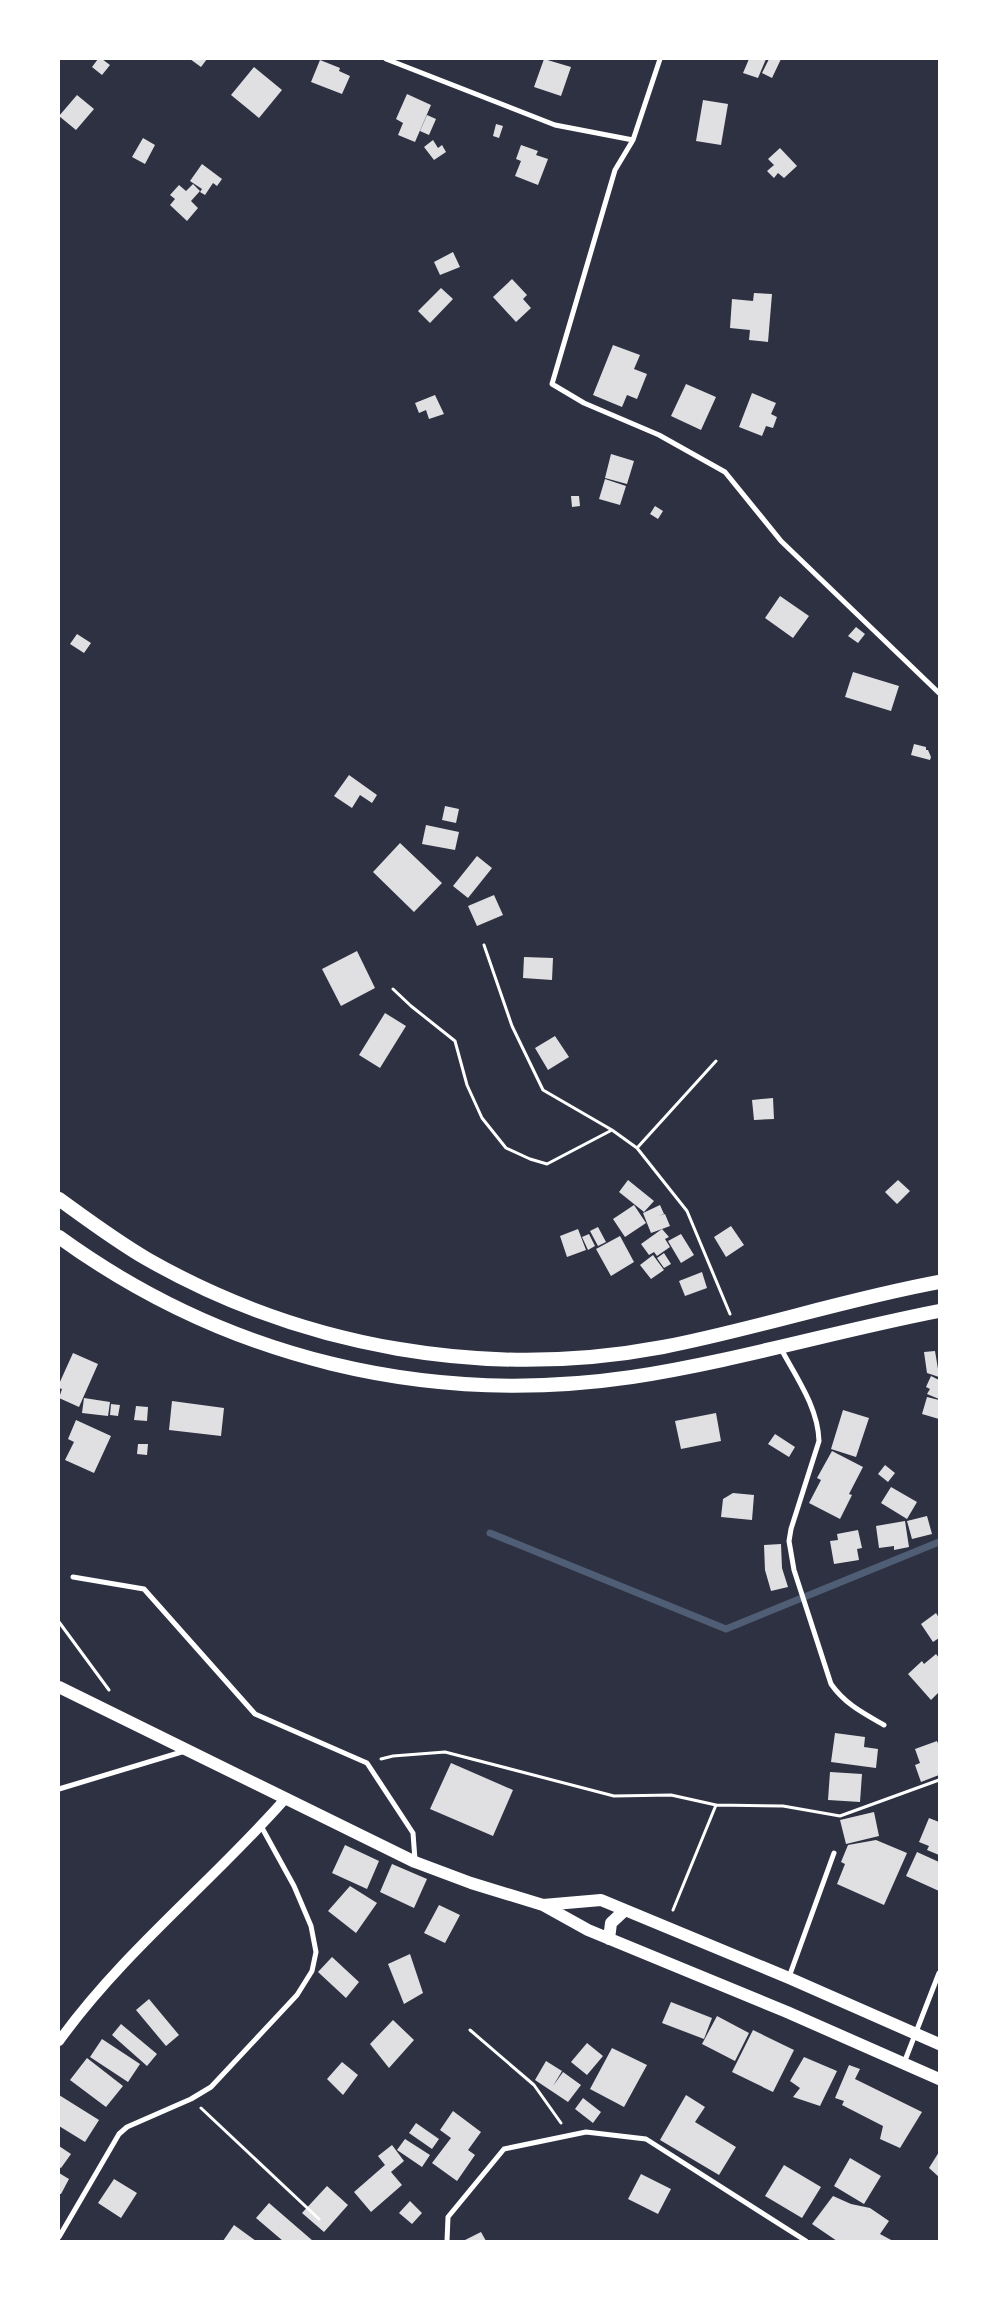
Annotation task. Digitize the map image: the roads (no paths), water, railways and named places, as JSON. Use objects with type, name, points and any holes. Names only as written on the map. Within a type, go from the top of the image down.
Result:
[{"type":"highway","points":[[59,1199],[112,1237],[148,1259],[224,1297],[307,1328],[389,1348],[470,1358],[551,1359],[607,1355],[662,1347],[939,1282]]},
{"type":"highway","points":[[59,1237],[98,1264],[148,1294],[195,1318],[244,1338],[317,1361],[402,1378],[496,1387],[599,1381],[703,1364],[874,1324],[939,1311]]},
{"type":"main road","points":[[59,1687],[415,1862],[471,1883],[543,1905],[588,1930],[939,2079]]},
{"type":"main road","points":[[59,2041],[104,1983],[261,1826],[285,1799]]},
{"type":"main road","points":[[543,1905],[601,1900],[789,1978],[939,2044]]},
{"type":"main road","points":[[609,1938],[611,1923],[626,1910]]},
{"type":"street","points":[[386,59],[555,125],[633,140]]},
{"type":"street","points":[[660,59],[633,140],[614,170],[552,384],[584,403],[658,435],[725,472],[780,541],[939,693]]},
{"type":"street","points":[[780,1347],[814,1412],[819,1434],[817,1453],[791,1529],[790,1556],[831,1684],[840,1697],[852,1707],[884,1725]]},
{"type":"street","points":[[73,1577],[144,1589],[256,1714],[367,1763],[413,1833],[415,1862]]},
{"type":"street","points":[[59,1789],[190,1750]]},
{"type":"street","points":[[59,2237],[119,2134],[127,2128],[191,2099],[211,2087],[297,1995],[312,1971],[316,1952],[311,1926],[294,1886],[261,1826]]},
{"type":"street","points":[[789,1978],[834,1853]]},
{"type":"street","points":[[904,2063],[939,1973]]},
{"type":"street","points":[[447,2241],[448,2217],[504,2149],[586,2132],[646,2139],[806,2241]]},
{"type":"waterway","points":[[490,1533],[726,1629],[939,1542]]}]
